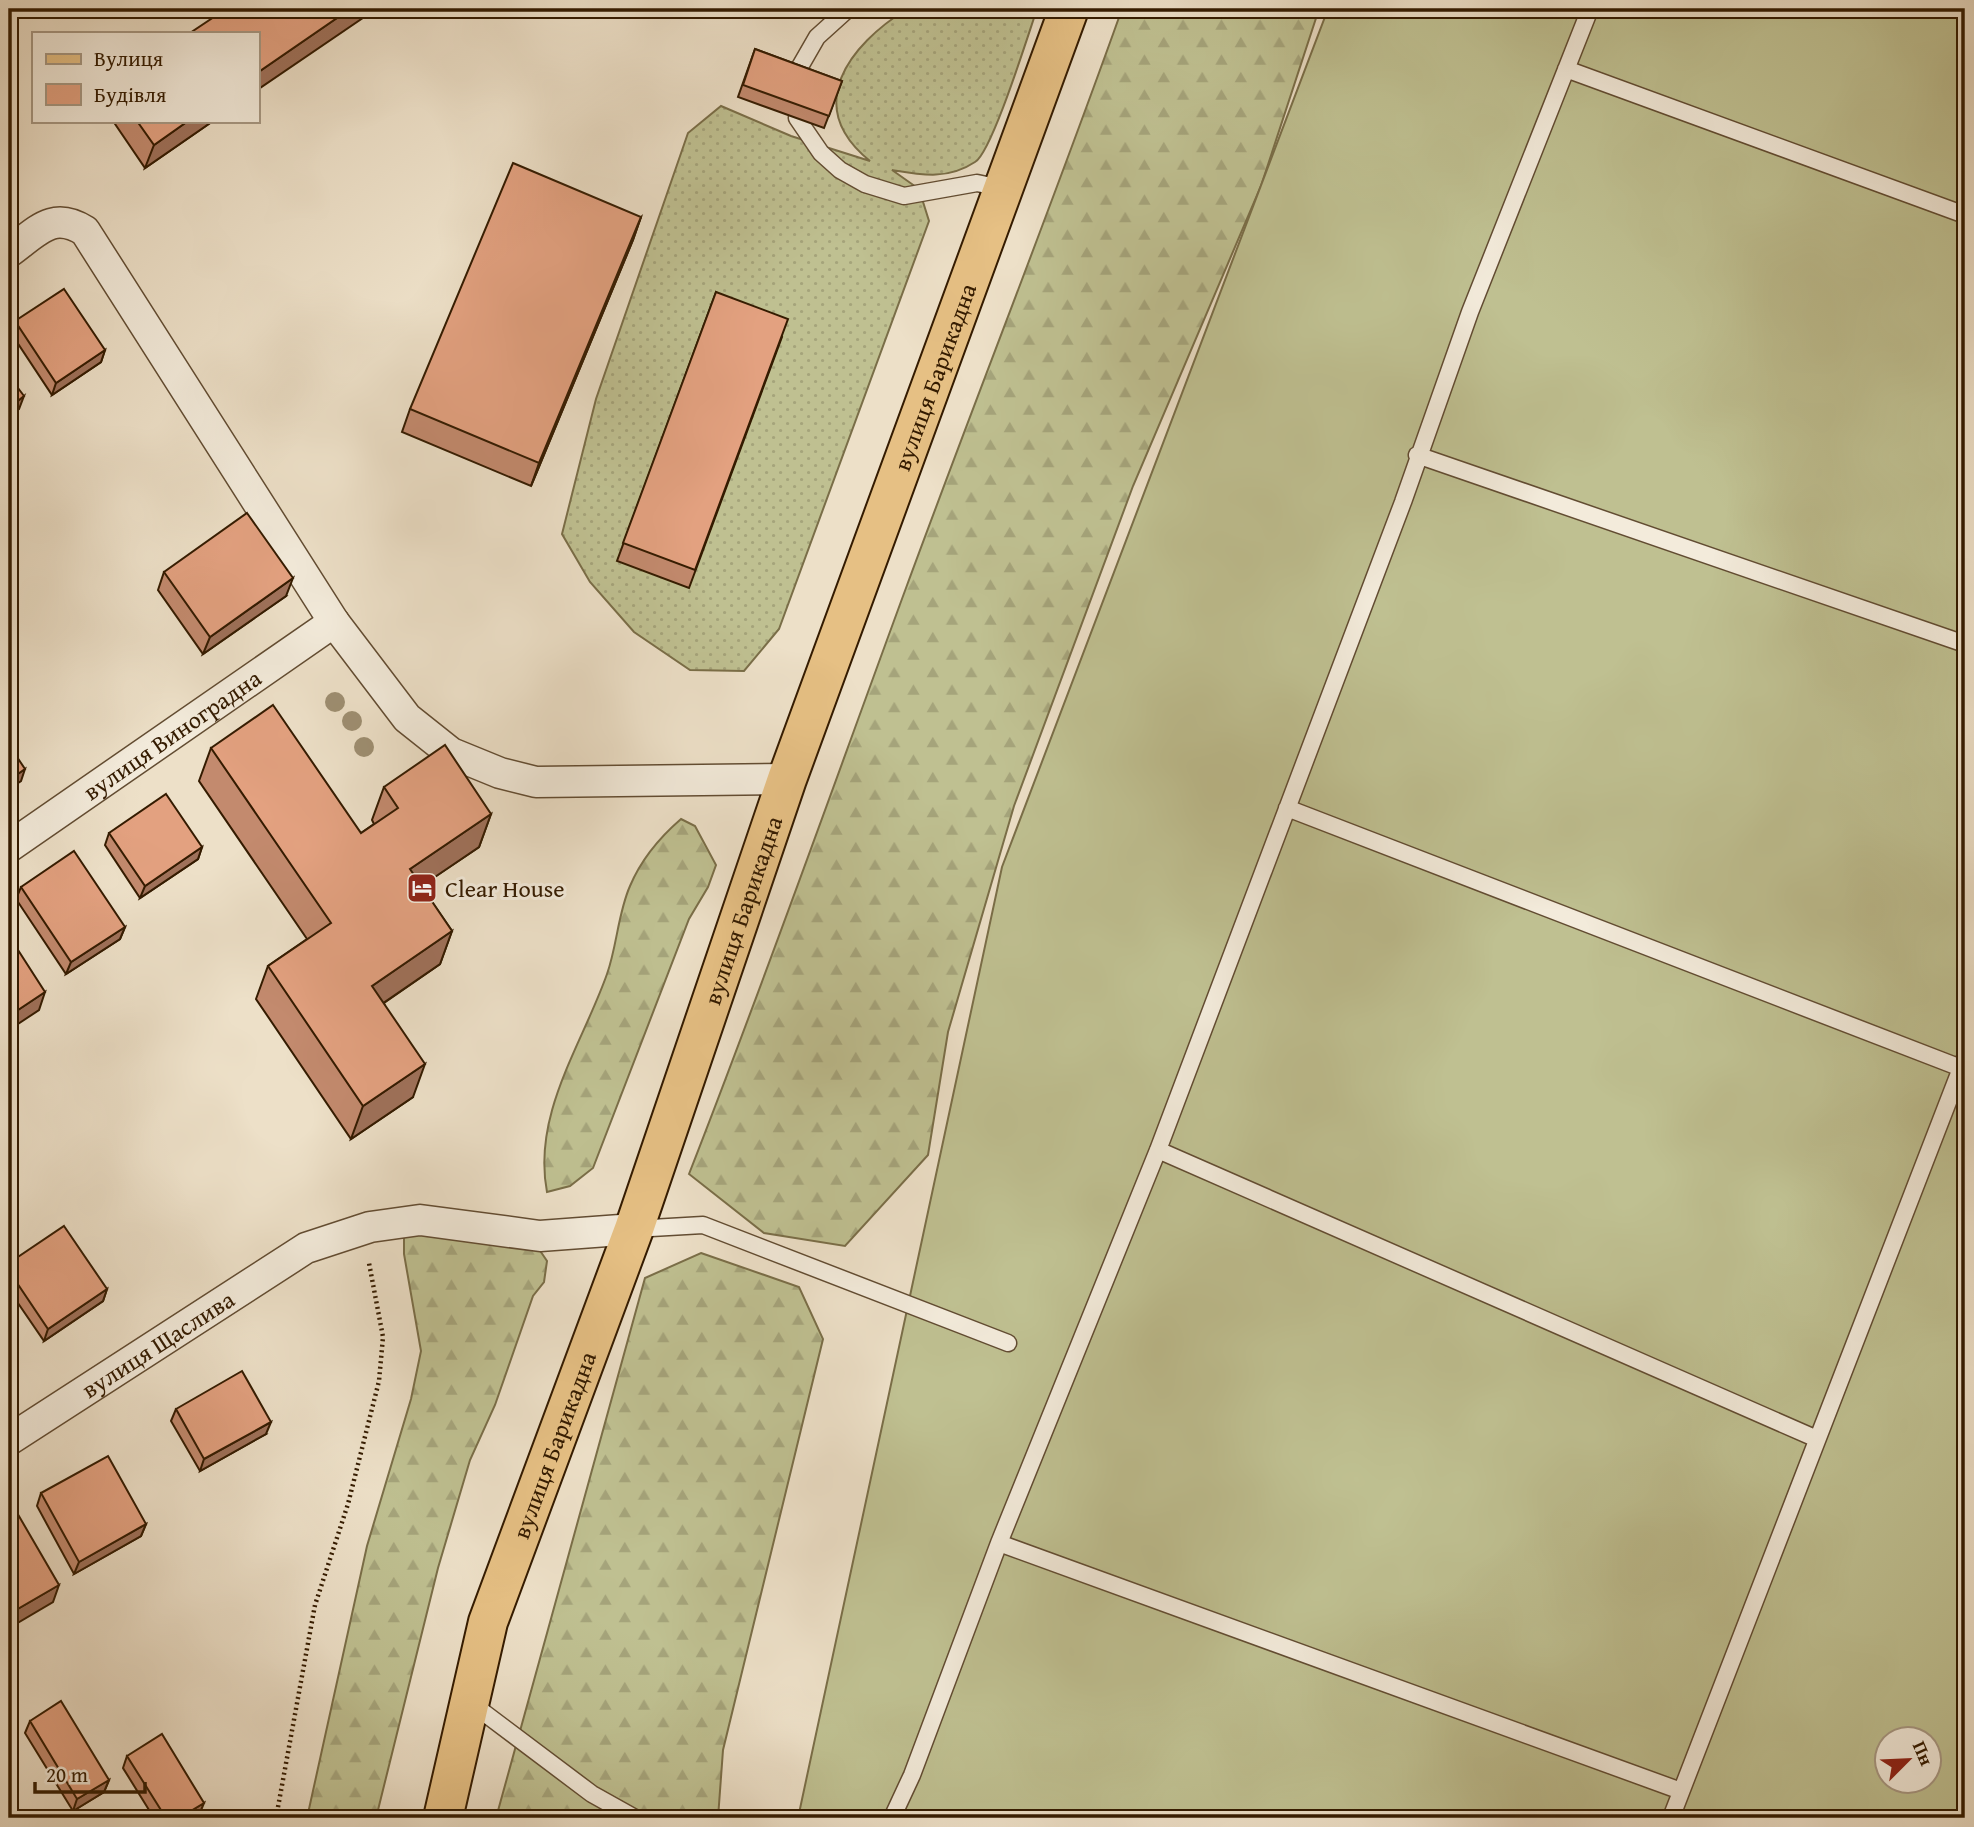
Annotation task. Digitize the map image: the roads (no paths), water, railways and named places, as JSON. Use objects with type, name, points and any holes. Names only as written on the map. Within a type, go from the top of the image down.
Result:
[{"type":"main road","name":"вулиця Барикадна","points":[[443,1818],[488,1622],[634,1228],[788,779],[1001,188],[1069,9]]},
{"type":"street","points":[[9,252],[51,222],[68,220],[85,231],[334,622],[407,718],[452,753],[500,773],[536,782],[788,779]]},
{"type":"street","name":"вулиця Виноградна","points":[[9,847],[334,622]]},
{"type":"street","name":"вулиця Щаслива","points":[[9,1440],[306,1248],[370,1227],[420,1220],[540,1236],[634,1228]]},
{"type":"lane","points":[[794,77],[817,37],[848,9]]},
{"type":"lane","points":[[892,1818],[912,1775],[999,1543],[1157,1150],[1417,455],[1590,9]]},
{"type":"lane","points":[[1566,69],[1965,215]]},
{"type":"lane","points":[[797,118],[821,153],[840,170],[865,184],[904,196],[977,183],[1001,188]]},
{"type":"lane","points":[[1417,455],[1965,644]]},
{"type":"lane","points":[[1286,808],[1963,1063],[1671,1818]]},
{"type":"lane","points":[[1157,1150],[1816,1439]]},
{"type":"lane","points":[[634,1228],[703,1225],[1008,1343]]},
{"type":"lane","points":[[999,1543],[1681,1791]]},
{"type":"lane","points":[[469,1701],[592,1794],[635,1818]]},
{"type":"place","name":"Clear House","points":[[422,888]]}]
